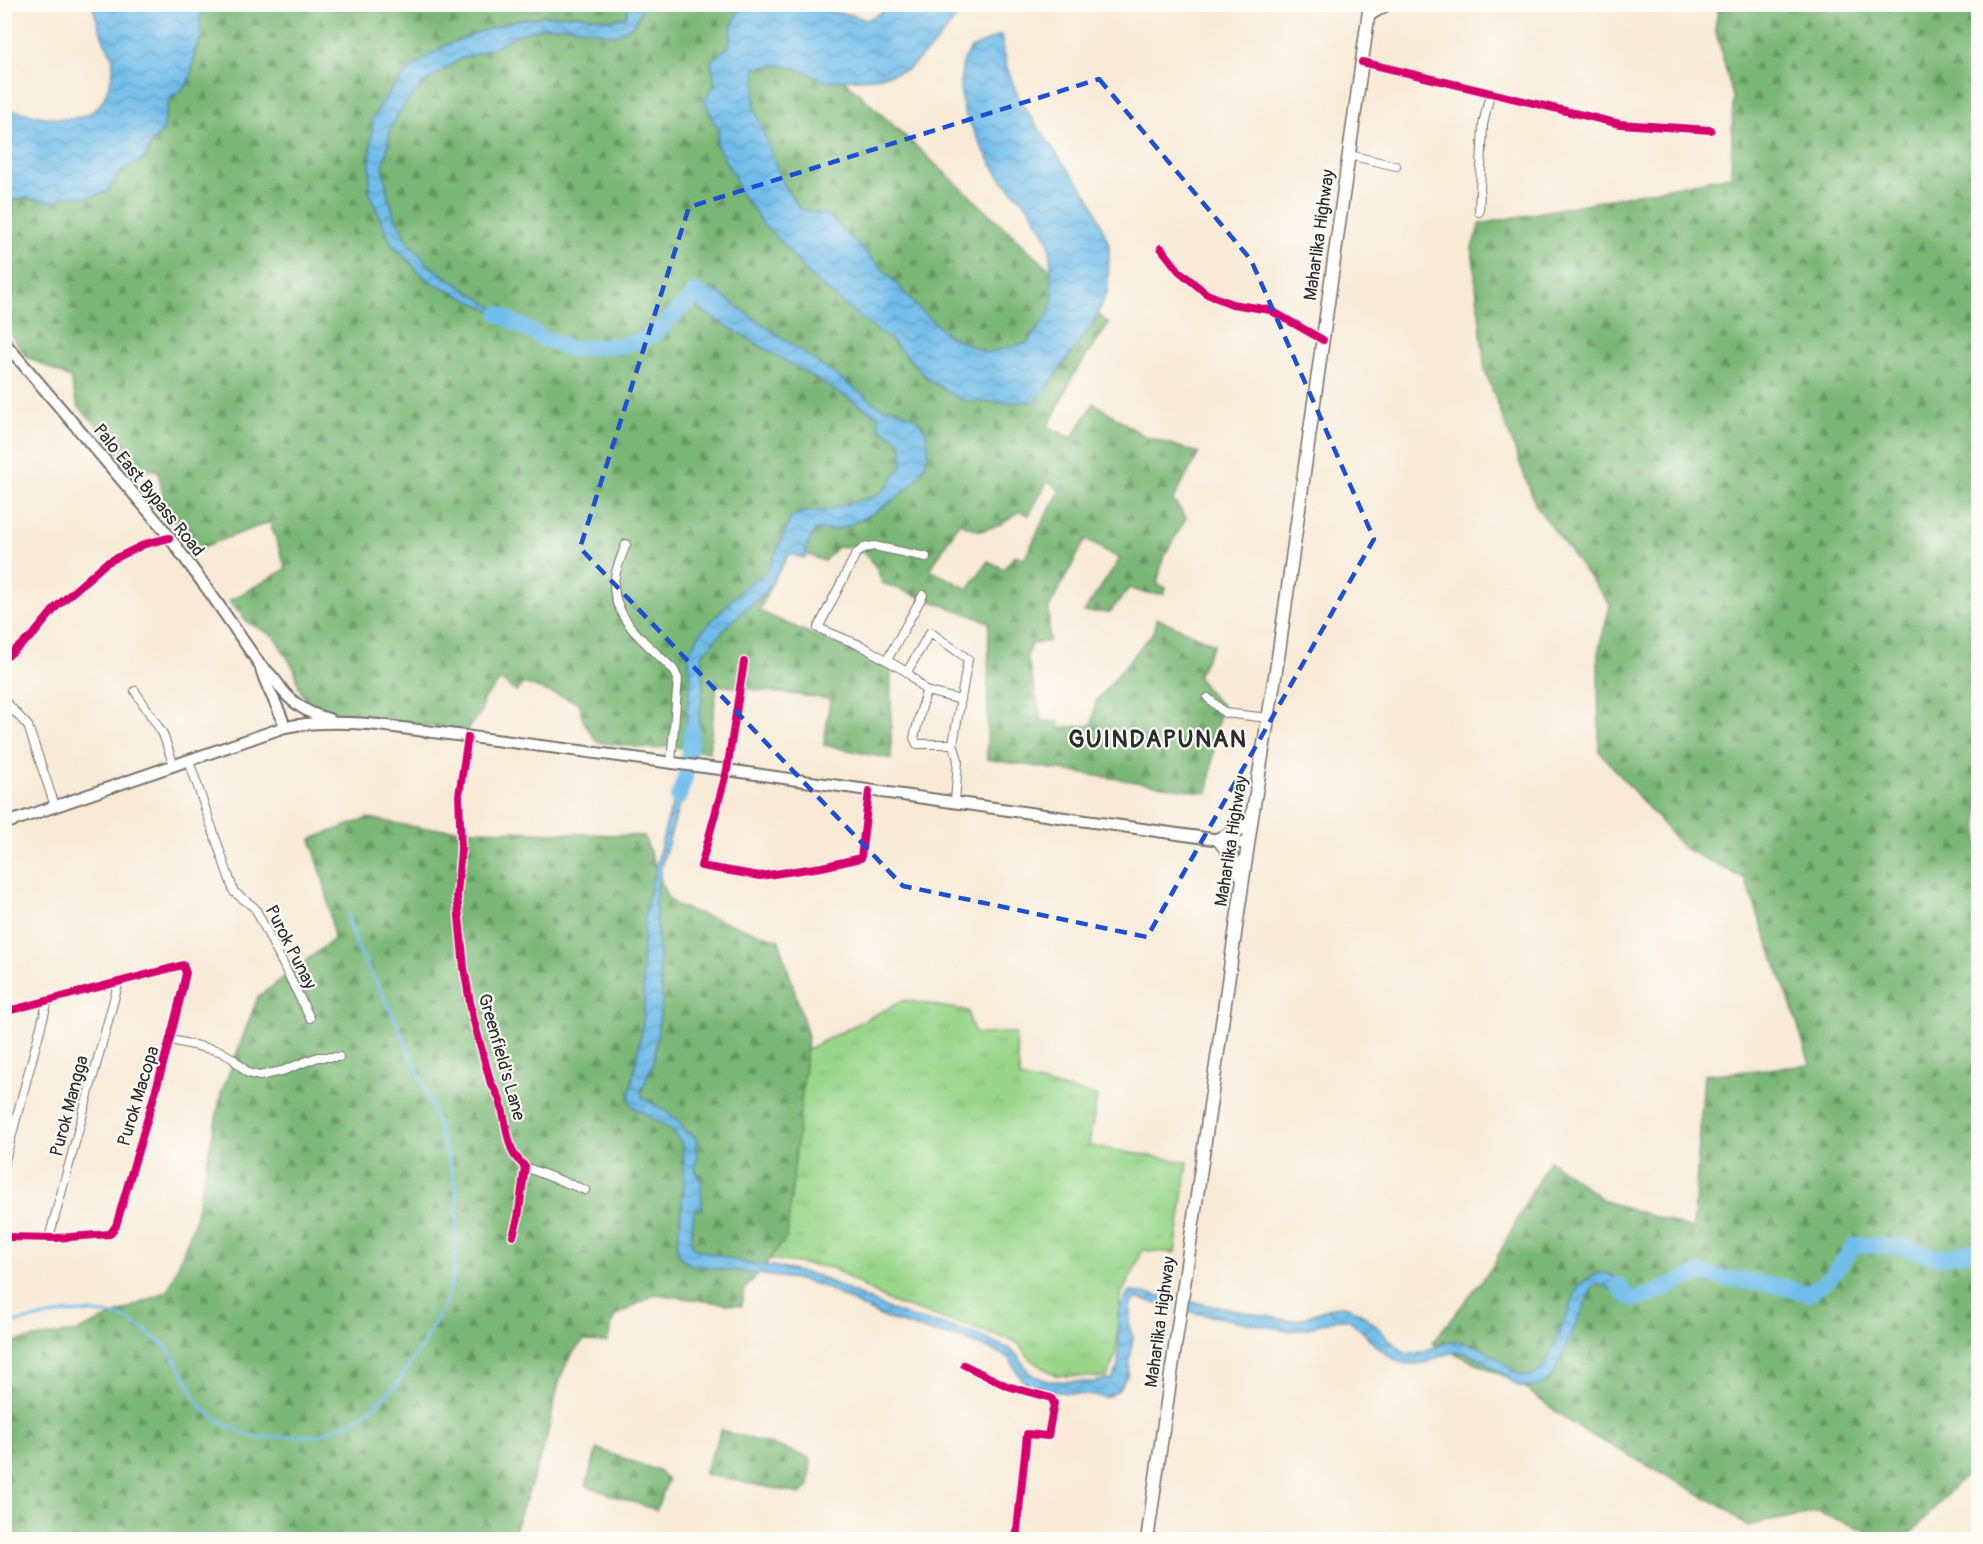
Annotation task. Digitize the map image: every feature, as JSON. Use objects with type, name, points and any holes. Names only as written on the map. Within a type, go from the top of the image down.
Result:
[{"type":"highway","name":"Maharlika Highway","points":[[1147,1539],[1369,11]]},
{"type":"highway","points":[[1243,879],[1234,860],[1218,839],[1236,832],[1252,817]]},
{"type":"main road","name":"Palo East Bypass Road","points":[[4,342],[169,538],[212,594],[260,665],[269,672],[308,717],[303,724]]},
{"type":"main road","name":"Palo East Bypass Road","points":[[260,665],[262,675],[277,703],[285,728]]},
{"type":"main road","name":"Palo East Bypass Road","points":[[298,705],[320,717],[340,722]]},
{"type":"main road","points":[[4,824],[285,728],[303,724],[340,722],[468,736],[727,770],[1248,844]]},
{"type":"street","points":[[1369,11],[1390,4]]},
{"type":"street","points":[[1362,62],[1620,124],[1711,130]]},
{"type":"street","points":[[1479,212],[1483,125],[1490,93]]},
{"type":"street","points":[[1349,155],[1396,166]]},
{"type":"street","points":[[1161,248],[1179,271],[1207,294],[1232,304],[1270,310],[1323,340]]},
{"type":"street","points":[[4,658],[34,634],[56,607],[106,563],[145,544],[169,538]]},
{"type":"street","points":[[626,544],[614,582],[616,603],[626,622],[674,670],[678,679],[674,763]]},
{"type":"street","points":[[926,557],[874,546],[864,548],[856,554],[818,629],[862,646],[908,672],[926,691],[961,700]]},
{"type":"street","points":[[887,660],[923,595]]},
{"type":"street","points":[[908,672],[930,632],[968,659],[952,744],[958,760],[955,803]]},
{"type":"street","points":[[744,662],[727,770],[701,866],[760,876],[822,867],[861,858],[869,791]]},
{"type":"street","points":[[135,691],[163,734],[174,766]]},
{"type":"street","points":[[926,691],[914,742],[917,744],[952,744]]},
{"type":"street","points":[[1208,698],[1225,713],[1268,718]]},
{"type":"street","points":[[4,700],[28,726],[55,807]]},
{"type":"street","name":"Greenfield's Lane","points":[[468,736],[459,795],[461,849],[457,896],[464,968],[472,1014],[491,1084],[495,1088],[514,1152],[525,1167]]},
{"type":"street","name":"Purok Punay","points":[[189,761],[234,892],[255,908],[310,1018]]},
{"type":"street","name":"Purok Macopa","points":[[48,1238],[110,1234],[116,1226],[171,1040],[186,973],[183,965],[118,981]]},
{"type":"street","points":[[4,1012],[118,981]]},
{"type":"street","name":"Purok Mangga","points":[[48,1238],[118,981]]},
{"type":"street","points":[[4,1164],[48,1000]]},
{"type":"street","points":[[171,1040],[220,1051],[232,1058],[248,1073],[259,1076],[282,1071],[318,1057],[339,1057]]},
{"type":"street","points":[[513,1236],[518,1218],[525,1167],[585,1190]]},
{"type":"street","points":[[4,1238],[48,1238]]},
{"type":"street","points":[[964,1365],[1007,1386],[1051,1398],[1054,1403],[1048,1436],[1027,1434],[1016,1539]]},
{"type":"highlighted area","points":[[1099,79],[1251,260],[1374,539],[1147,937],[903,886],[580,548],[689,207]]},
{"type":"green space","points":[[204,5],[629,5],[627,17],[610,20],[578,15],[545,16],[513,21],[444,46],[413,67],[391,90],[370,157],[411,263],[427,280],[511,320],[431,267],[409,243],[395,217],[388,196],[383,166],[390,130],[401,108],[424,83],[460,59],[491,49],[516,35],[543,27],[569,26],[590,29],[634,25],[643,5],[742,5],[732,25],[755,68],[787,66],[798,68],[823,79],[843,79],[1109,324],[1074,374],[1048,427],[1072,438],[1094,403],[1144,436],[1199,453],[1173,500],[1186,518],[1163,559],[1157,584],[1166,588],[1164,594],[1144,593],[1129,588],[1110,612],[1084,612],[1120,559],[1086,539],[1049,608],[1049,641],[1031,644],[1027,657],[1042,721],[1059,722],[1059,728],[1092,725],[1096,701],[1155,630],[1157,618],[1214,644],[1197,676],[1211,695],[1222,705],[1208,793],[987,759],[989,622],[882,583],[872,561],[863,552],[850,547],[837,547],[824,561],[789,547],[759,611],[832,643],[891,665],[891,759],[824,745],[830,699],[717,685],[709,752],[667,746],[655,749],[597,742],[582,719],[580,703],[523,683],[516,692],[501,680],[483,699],[481,712],[466,731],[324,714],[308,705],[299,688],[295,670],[274,636],[248,623],[229,601],[286,569],[270,522],[197,549],[165,507],[158,470],[129,469],[110,439],[78,406],[70,378],[27,357],[5,328],[5,202],[63,195],[89,197],[107,192],[122,172],[131,165],[144,160],[152,141],[163,131],[167,106],[171,98],[187,85],[192,72],[195,49],[201,39],[200,19]],"holes":[[[1048,481],[1060,491],[1025,558],[1015,555],[1004,569],[988,561],[968,589],[930,570],[959,523],[981,531],[1001,524],[1020,511],[1029,515]]]},
{"type":"green space","points":[[1719,5],[1978,5],[1978,1461],[1906,1539],[1889,1539],[1817,1512],[1746,1526],[1729,1510],[1577,1427],[1515,1381],[1432,1343],[1491,1269],[1549,1160],[1605,1201],[1693,1229],[1704,1075],[1810,1065],[1795,1016],[1745,879],[1683,848],[1599,751],[1598,653],[1610,605],[1536,506],[1485,370],[1472,247],[1480,224],[1731,176],[1733,97],[1715,28]]},
{"type":"green space","points":[[368,818],[421,828],[644,836],[667,897],[677,906],[779,940],[808,1036],[787,1237],[744,1291],[742,1306],[655,1294],[614,1317],[607,1342],[584,1341],[574,1351],[562,1374],[542,1452],[511,1539],[5,1540],[5,1343],[78,1331],[168,1291],[194,1224],[221,1094],[258,997],[334,939],[326,890],[311,839]]},
{"type":"green space","points":[[904,1000],[968,1011],[976,1034],[1015,1033],[1020,1078],[1097,1096],[1089,1146],[1188,1162],[1175,1253],[1142,1250],[1120,1297],[1116,1354],[1107,1378],[1055,1375],[1031,1360],[1017,1342],[891,1302],[832,1268],[764,1258],[780,1063]]},
{"type":"green space","points":[[721,1430],[783,1448],[811,1459],[809,1487],[800,1494],[704,1474]]},
{"type":"green space","points":[[597,1449],[657,1470],[668,1480],[656,1510],[586,1485]]},
{"type":"water","points":[[92,5],[204,5],[200,19],[201,39],[195,49],[192,72],[187,85],[171,98],[167,106],[163,131],[152,141],[144,160],[131,165],[122,172],[107,192],[89,197],[63,195],[59,202],[24,198],[5,202],[5,109],[64,119],[78,117],[91,113],[101,103],[108,88],[113,72],[113,60]]},
{"type":"water","points":[[629,5],[643,5],[634,25],[615,35],[569,26],[543,27],[516,35],[491,49],[460,59],[424,83],[402,108],[390,130],[383,166],[388,196],[395,217],[409,243],[431,267],[517,323],[427,280],[392,244],[370,195],[373,118],[391,90],[413,67],[444,46],[476,33],[513,21],[545,16],[578,15],[610,20],[626,17]]},
{"type":"water","points":[[742,5],[823,5],[830,12],[848,14],[867,20],[896,5],[966,5],[937,42],[907,70],[874,78],[825,81],[796,68],[779,65],[755,68],[754,107],[782,181],[800,209],[829,216],[919,309],[948,335],[986,353],[1027,343],[1048,316],[1053,298],[1049,241],[1028,206],[1001,179],[964,112],[960,87],[963,62],[971,48],[1001,35],[1007,68],[1020,101],[1091,199],[1109,245],[1108,290],[1094,322],[1036,402],[972,402],[957,397],[929,380],[892,341],[808,274],[779,239],[760,222],[755,211],[740,193],[735,178],[716,144],[719,130],[705,100],[715,84],[711,61],[729,46],[732,25]]},
{"type":"water","points":[[711,288],[884,409],[892,407],[915,418],[924,428],[928,445],[927,459],[912,484],[887,505],[859,521],[836,529],[815,530],[807,547],[805,558],[789,554],[766,592],[729,624],[702,655],[703,686],[695,753],[683,751],[691,678],[688,655],[701,632],[742,589],[768,571],[791,518],[801,512],[824,511],[876,496],[885,489],[903,464],[901,443],[892,435],[880,430],[878,416],[697,308]]},
{"type":"water","points":[[681,777],[689,779],[662,864],[655,900],[662,999],[654,1060],[641,1092],[643,1098],[668,1112],[681,1124],[686,1133],[691,1132],[697,1141],[695,1168],[701,1182],[702,1208],[698,1208],[694,1213],[691,1235],[693,1248],[745,1263],[767,1265],[818,1276],[891,1310],[977,1335],[1010,1349],[1019,1357],[1029,1373],[1047,1381],[1094,1382],[1112,1379],[1118,1367],[1118,1312],[1129,1291],[1167,1297],[1166,1305],[1137,1299],[1131,1302],[1129,1327],[1133,1337],[1128,1374],[1118,1391],[1106,1397],[1051,1391],[1028,1384],[1021,1379],[1009,1357],[967,1340],[919,1329],[880,1316],[822,1286],[796,1279],[696,1266],[681,1258],[677,1248],[684,1185],[683,1145],[673,1131],[632,1106],[629,1099],[642,1030],[644,1003],[642,958],[645,912],[666,825]]},
{"type":"water","points":[[1607,1273],[1627,1287],[1633,1299],[1630,1301],[1625,1299],[1603,1286],[1593,1286],[1554,1375],[1535,1387],[1521,1387],[1477,1357],[1460,1352],[1445,1354],[1415,1365],[1398,1361],[1384,1352],[1348,1319],[1338,1319],[1291,1331],[1185,1311],[1187,1301],[1292,1321],[1334,1307],[1349,1307],[1366,1317],[1407,1354],[1448,1343],[1461,1342],[1488,1351],[1519,1374],[1532,1376],[1545,1366],[1579,1285],[1595,1274]]},
{"type":"waterway","points":[[499,314],[543,338],[571,349],[622,345],[646,339],[663,326],[696,292],[722,309]]},
{"type":"waterway","points":[[678,798],[685,778],[692,729]]},
{"type":"waterway","points":[[4,1325],[65,1313],[87,1312],[120,1316],[144,1329],[168,1349],[200,1406],[221,1422],[253,1437],[316,1436],[346,1424],[373,1408],[395,1386],[417,1354],[444,1306],[454,1276],[456,1185],[435,1117],[414,1062],[389,1006],[358,950],[347,915]]},
{"type":"waterway","points":[[1618,1285],[1627,1296],[1638,1299],[1687,1278],[1708,1274],[1808,1294],[1830,1278],[1855,1245],[1904,1247],[1940,1258],[1978,1250]]},
{"type":"cycle path","points":[[1362,62],[1620,124],[1711,130]]},
{"type":"cycle path","points":[[1161,248],[1179,271],[1207,294],[1232,304],[1270,310],[1323,340]]},
{"type":"cycle path","points":[[4,659],[34,634],[56,607],[106,563],[145,544],[169,538]]},
{"type":"cycle path","points":[[744,662],[727,770],[701,866],[760,876],[822,867],[861,858],[869,791]]},
{"type":"cycle path","points":[[468,737],[459,795],[461,849],[457,896],[464,968],[472,1014],[491,1084],[500,1100],[511,1149],[525,1167],[518,1218],[513,1236]]},
{"type":"cycle path","points":[[4,1012],[183,965],[186,973],[162,1069],[116,1226],[110,1234],[56,1238],[4,1237]]},
{"type":"cycle path","points":[[964,1365],[1007,1386],[1051,1398],[1054,1403],[1048,1436],[1027,1434],[1016,1540]]},
{"type":"district","name":"GUINDAPUNAN","points":[[1158,739]]}]
